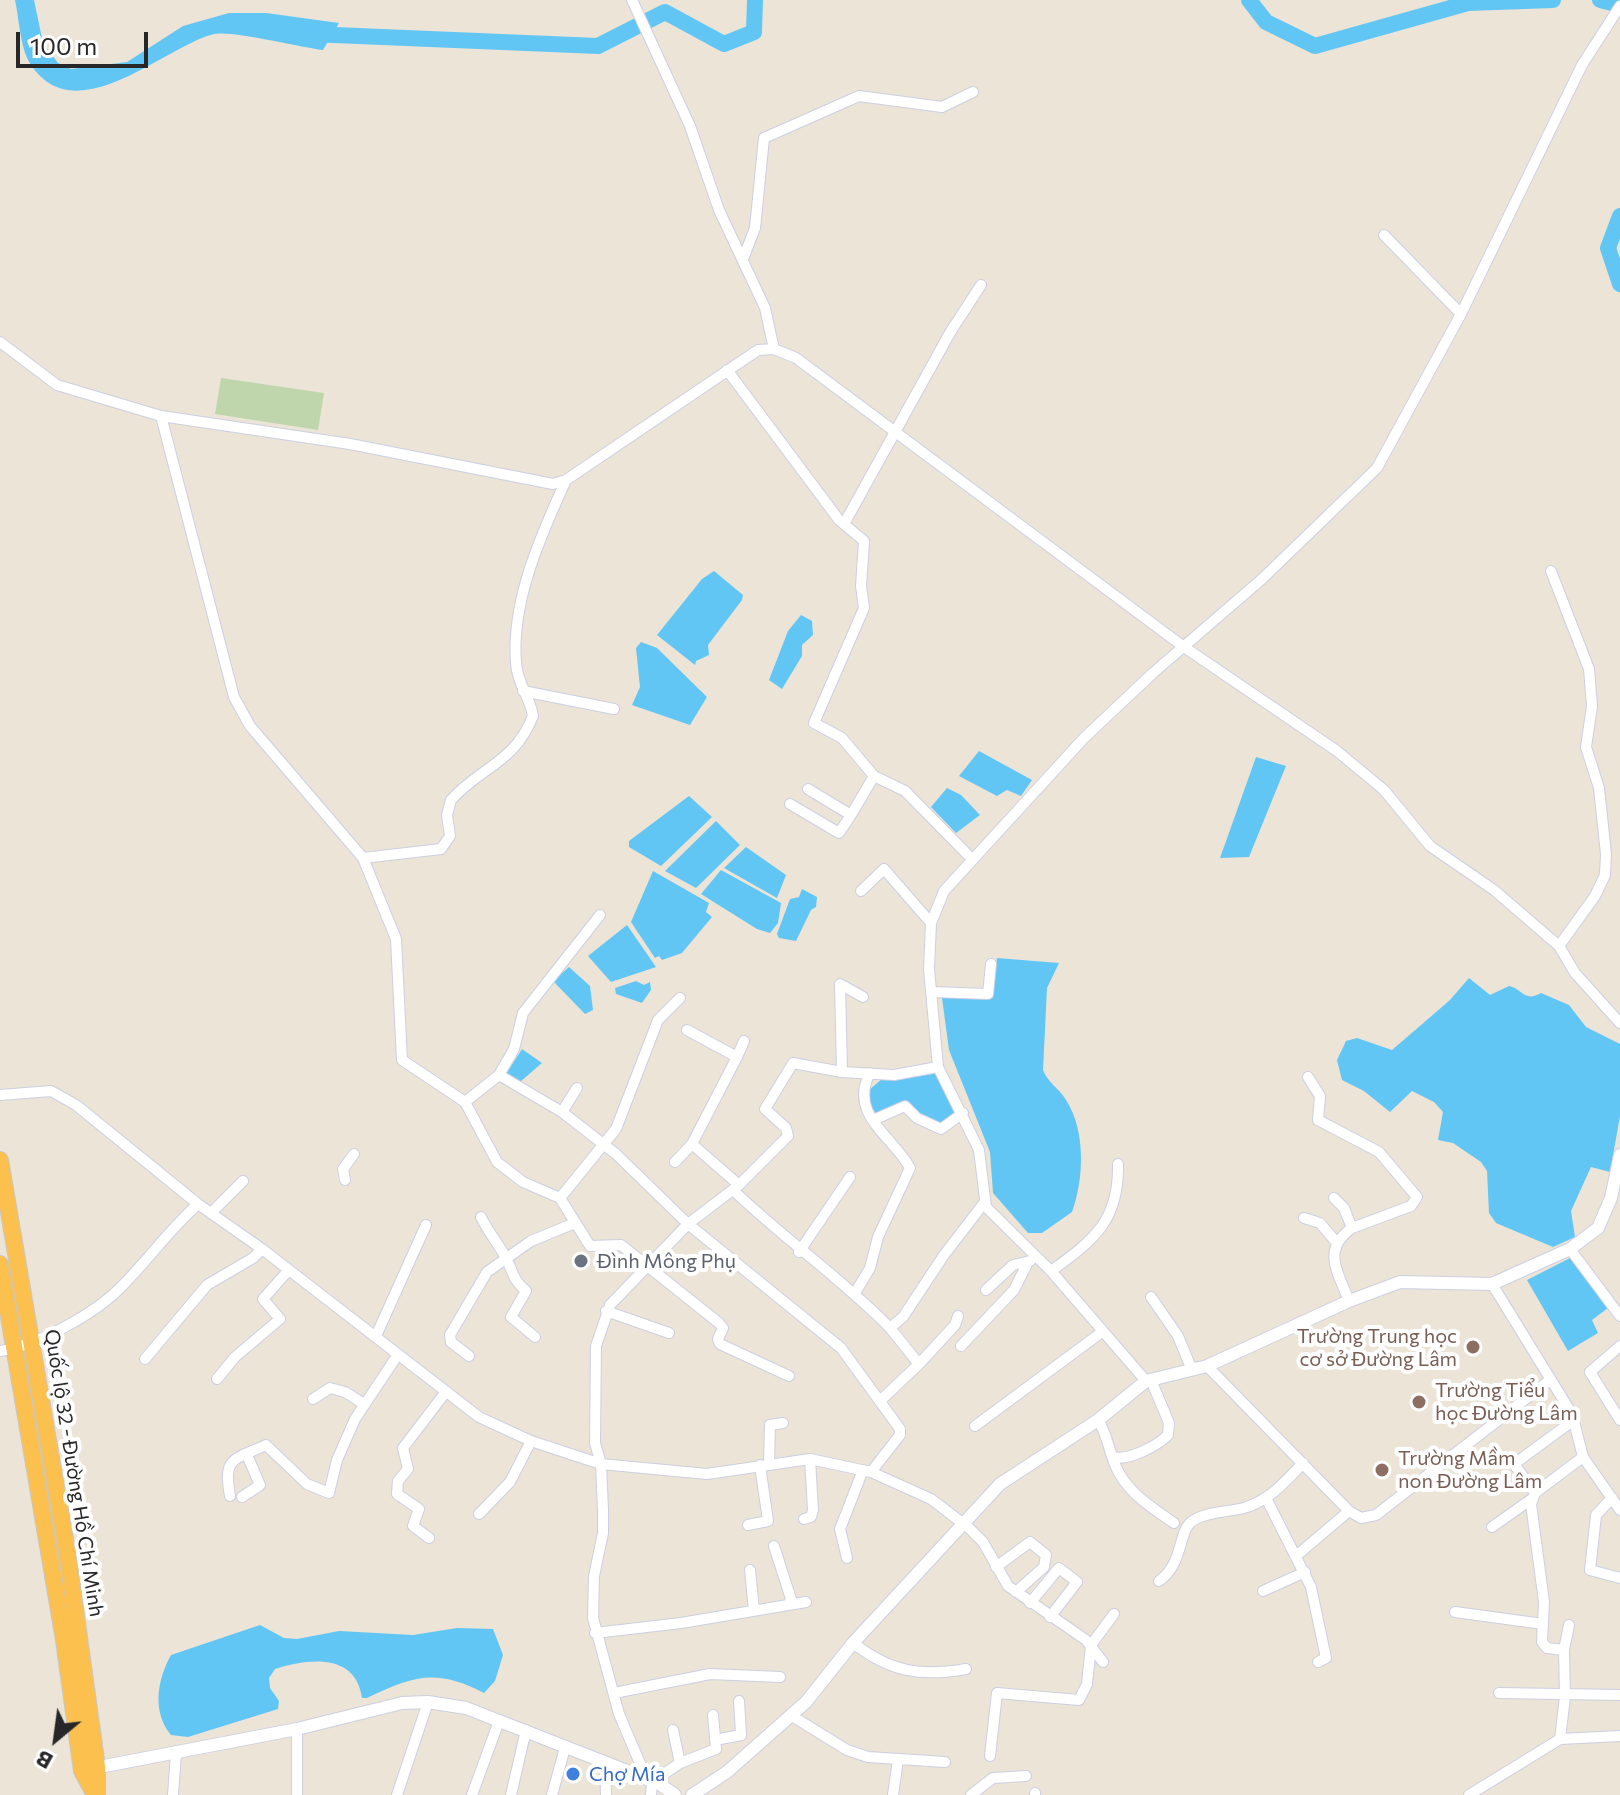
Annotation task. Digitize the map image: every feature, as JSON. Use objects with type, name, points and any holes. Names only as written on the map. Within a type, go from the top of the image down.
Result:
[{"type":"highway","name":"Quốc lộ 32 - Đường Hồ Chí Minh","points":[[0,1160],[34,1342],[90,1769]]},
{"type":"highway","name":"Quốc lộ 32 - Đường Hồ Chí Minh","points":[[0,1264],[7,1350],[96,1795]]},
{"type":"street","points":[[633,2],[690,126],[719,210],[765,308],[774,349]]},
{"type":"street","points":[[1114,1457],[1124,1458],[1144,1450],[1168,1435],[1169,1423],[1149,1380],[1102,1332],[1051,1271],[1032,1260],[984,1203],[979,1150],[938,1067],[929,969],[931,923],[937,901],[1084,738],[1262,579],[1377,468],[1461,314],[1582,65],[1620,6]]},
{"type":"street","points":[[743,259],[755,228],[764,138],[859,96],[942,107],[973,92]]},
{"type":"street","points":[[1384,235],[1461,314]]},
{"type":"street","points":[[844,524],[951,331],[981,285]]},
{"type":"street","points":[[0,342],[57,385],[161,416],[350,444],[542,484],[566,480],[758,350],[774,349],[796,358],[1184,647],[1337,751],[1384,790],[1430,846],[1494,890],[1559,946],[1575,973],[1620,1023]]},
{"type":"street","points":[[727,370],[844,524],[864,541],[861,586],[864,608],[814,723],[842,738],[874,776],[905,791],[972,859]]},
{"type":"street","points":[[161,416],[234,697],[250,726],[363,858],[396,939],[402,1060],[412,1070],[465,1102],[497,1162],[523,1182],[560,1198],[593,1248],[617,1244],[722,1326],[718,1339],[723,1346],[789,1376]]},
{"type":"street","points":[[363,858],[435,850],[445,846],[450,836],[447,815],[451,800],[497,766],[530,722],[532,711],[523,691],[516,651],[524,591],[541,534],[566,480]]},
{"type":"street","points":[[1551,571],[1589,669],[1592,706],[1586,747],[1599,788],[1606,854],[1605,875],[1595,896],[1559,946]]},
{"type":"street","points":[[523,691],[614,709]]},
{"type":"street","points":[[790,804],[839,833],[874,776]]},
{"type":"street","points":[[808,789],[851,815]]},
{"type":"street","points":[[861,891],[884,869],[931,923]]},
{"type":"street","points":[[465,1102],[499,1075],[514,1049],[523,1013],[600,915]]},
{"type":"street","points":[[933,992],[988,994],[991,964]]},
{"type":"street","points":[[842,1072],[840,984],[863,997]]},
{"type":"street","points":[[560,1198],[604,1145],[622,1117],[658,1020],[680,998]]},
{"type":"street","points":[[687,1030],[737,1057]]},
{"type":"street","points":[[675,1162],[692,1144],[744,1041]]},
{"type":"street","points":[[638,1775],[642,1768],[637,1751],[624,1725],[595,1633],[592,1596],[603,1533],[593,1376],[596,1346],[606,1311],[688,1224],[736,1187],[788,1136],[786,1128],[765,1109],[793,1063],[842,1072],[894,1075],[938,1067]]},
{"type":"street","points":[[855,1293],[870,1268],[878,1237],[910,1168],[873,1120],[863,1095],[870,1073]]},
{"type":"street","points":[[499,1075],[562,1112],[604,1145],[651,1185],[688,1224],[841,1348],[881,1400],[900,1435],[867,1471],[840,1529],[847,1558]]},
{"type":"street","points":[[1308,1077],[1320,1096],[1318,1120],[1379,1152],[1417,1197],[1411,1206],[1352,1228],[1336,1242]]},
{"type":"street","points":[[562,1112],[577,1088]]},
{"type":"street","points":[[0,1095],[37,1090],[62,1096],[198,1204],[262,1249],[287,1272],[376,1336],[397,1356],[479,1417],[531,1441],[601,1464],[707,1474],[810,1459],[867,1471],[931,1499],[983,1542],[996,1567],[1016,1592],[1091,1645],[1103,1662]]},
{"type":"street","points":[[873,1120],[905,1106],[917,1118],[941,1129],[963,1113]]},
{"type":"street","points":[[692,1144],[799,1252],[828,1269],[855,1293],[890,1328],[919,1364]]},
{"type":"street","points":[[345,1180],[343,1169],[354,1154]]},
{"type":"street","points":[[697,1794],[792,1716],[853,1643],[1000,1484],[1098,1420],[1149,1380],[1207,1366],[1349,1301],[1400,1282],[1492,1284],[1570,1249],[1598,1228],[1618,1178],[1620,1155]]},
{"type":"street","points":[[1051,1271],[1088,1245],[1104,1227],[1115,1199],[1118,1164]]},
{"type":"street","points":[[799,1252],[850,1177]]},
{"type":"street","points":[[211,1213],[243,1181]]},
{"type":"street","points":[[1334,1198],[1344,1208],[1352,1228]]},
{"type":"street","points":[[890,1328],[903,1317],[944,1255],[984,1203]]},
{"type":"street","points":[[7,1350],[34,1342],[119,1290],[171,1227],[198,1204]]},
{"type":"street","points":[[481,1217],[494,1244],[506,1258],[513,1280],[526,1291],[511,1317],[535,1337]]},
{"type":"street","points":[[1304,1218],[1320,1223],[1336,1242],[1336,1268],[1349,1301]]},
{"type":"street","points":[[469,1356],[451,1342],[450,1335],[475,1289],[506,1258],[541,1236],[575,1223]]},
{"type":"street","points":[[376,1336],[426,1225]]},
{"type":"street","points":[[145,1359],[207,1285],[253,1258],[262,1249]]},
{"type":"street","points":[[1570,1249],[1620,1316]]},
{"type":"street","points":[[986,1290],[1013,1265],[1032,1260]]},
{"type":"street","points":[[961,1346],[1014,1290],[1032,1260]]},
{"type":"street","points":[[217,1379],[235,1357],[282,1316],[263,1299],[287,1272]]},
{"type":"street","points":[[1492,1284],[1574,1420],[1583,1457],[1620,1510]]},
{"type":"street","points":[[1151,1297],[1178,1336],[1192,1370]]},
{"type":"street","points":[[606,1311],[669,1333]]},
{"type":"street","points":[[881,1400],[955,1325],[958,1316]]},
{"type":"street","points":[[975,1426],[1102,1332]]},
{"type":"street","points":[[1620,1346],[1590,1372],[1620,1420]]},
{"type":"street","points":[[230,1496],[226,1469],[234,1458],[267,1445],[307,1484],[329,1493],[341,1448],[364,1404],[397,1356]]},
{"type":"street","points":[[1207,1366],[1349,1511],[1361,1518],[1376,1515],[1550,1380]]},
{"type":"street","points":[[313,1399],[330,1388],[345,1392],[364,1404]]},
{"type":"street","points":[[429,1538],[413,1526],[419,1509],[397,1494],[397,1488],[408,1469],[403,1448],[445,1393]]},
{"type":"street","points":[[1098,1420],[1128,1487],[1174,1523]]},
{"type":"street","points":[[1564,1650],[1547,1648],[1542,1642],[1544,1602],[1534,1495],[1514,1464],[1574,1420]]},
{"type":"street","points":[[748,1525],[769,1518],[764,1464],[770,1425],[783,1423]]},
{"type":"street","points":[[479,1514],[510,1482],[531,1441]]},
{"type":"street","points":[[242,1497],[260,1485],[247,1455]]},
{"type":"street","points":[[1492,1527],[1583,1457]]},
{"type":"street","points":[[804,1519],[811,1517],[813,1510],[810,1459]]},
{"type":"street","points":[[1159,1581],[1174,1567],[1187,1525],[1198,1518],[1266,1498],[1303,1463]]},
{"type":"street","points":[[1266,1498],[1305,1572],[1326,1658],[1318,1662]]},
{"type":"street","points":[[1612,1498],[1596,1515],[1590,1570],[1620,1578]]},
{"type":"street","points":[[1296,1556],[1349,1511]]},
{"type":"street","points":[[996,1567],[1030,1542],[1046,1555],[1044,1567],[1016,1592]]},
{"type":"street","points":[[774,1546],[791,1599],[788,1605]]},
{"type":"street","points":[[1030,1603],[1059,1568],[1077,1582],[1050,1617]]},
{"type":"street","points":[[750,1570],[754,1610]]},
{"type":"street","points":[[1263,1591],[1305,1572]]},
{"type":"street","points":[[595,1633],[806,1602]]},
{"type":"street","points":[[1455,1612],[1543,1624]]},
{"type":"street","points":[[990,1756],[997,1693],[1079,1700],[1087,1684],[1091,1645],[1114,1614]]},
{"type":"street","points":[[1560,1739],[1565,1697],[1564,1650],[1569,1625]]},
{"type":"street","points":[[853,1643],[875,1660],[907,1673],[966,1669]]},
{"type":"street","points":[[614,1693],[710,1674],[780,1677]]},
{"type":"street","points":[[1499,1693],[1565,1697],[1620,1695]]},
{"type":"street","points":[[715,1740],[741,1735],[739,1701]]},
{"type":"street","points":[[90,1769],[297,1729],[402,1703],[428,1702],[466,1708],[526,1730],[638,1775],[654,1787],[675,1795]]},
{"type":"street","points":[[397,1795],[428,1702]]},
{"type":"street","points":[[654,1787],[658,1778],[680,1763],[716,1749],[713,1715]]},
{"type":"street","points":[[792,1716],[847,1750],[868,1757],[945,1762]]},
{"type":"street","points":[[472,1795],[499,1721]]},
{"type":"street","points":[[297,1729],[297,1795]]},
{"type":"street","points":[[511,1795],[526,1730]]},
{"type":"street","points":[[673,1730],[680,1763]]},
{"type":"street","points":[[1469,1795],[1560,1739],[1620,1736]]},
{"type":"street","points":[[552,1795],[565,1748]]},
{"type":"street","points":[[173,1795],[176,1753]]},
{"type":"street","points":[[893,1795],[898,1760]]},
{"type":"street","points":[[605,1763],[606,1795]]},
{"type":"street","points":[[971,1795],[993,1778],[1026,1776]]},
{"type":"green space","points":[[221,378],[324,393],[318,430],[215,414]]},
{"type":"water","points":[[15,0],[34,0],[43,43],[58,63],[71,69],[127,62],[183,26],[229,13],[266,13],[339,23],[323,50],[214,34],[119,80],[93,89],[69,90],[47,81],[28,60]]},
{"type":"water","points":[[714,571],[743,595],[742,600],[708,645],[709,655],[696,661],[695,665],[657,635],[702,579]]},
{"type":"water","points":[[801,615],[812,621],[813,635],[802,645],[802,656],[782,689],[769,680],[788,631]]},
{"type":"water","points":[[641,642],[657,648],[707,697],[690,725],[632,705],[640,687],[636,648]]},
{"type":"water","points":[[979,751],[1032,780],[1021,796],[1007,790],[997,796],[959,776]]},
{"type":"water","points":[[1256,757],[1286,766],[1249,857],[1220,858]]},
{"type":"water","points":[[947,788],[961,795],[980,815],[956,833],[931,807]]},
{"type":"water","points":[[689,796],[712,817],[661,866],[629,847],[629,841]]},
{"type":"water","points":[[716,821],[740,845],[696,888],[665,871]]},
{"type":"water","points":[[746,847],[786,875],[777,898],[724,868]]},
{"type":"water","points":[[721,870],[781,903],[778,923],[770,933],[757,929],[701,894]]},
{"type":"water","points":[[653,871],[709,903],[706,912],[712,917],[682,953],[662,960],[659,956],[655,958],[631,922]]},
{"type":"water","points":[[802,889],[817,897],[816,907],[811,910],[796,941],[779,938],[777,934],[790,899],[799,897]]},
{"type":"water","points":[[627,925],[656,967],[611,982],[588,956]]},
{"type":"water","points":[[997,958],[1059,963],[1047,988],[1043,1070],[1072,1112],[1080,1140],[1081,1170],[1072,1212],[1042,1233],[1028,1233],[993,1193],[990,1152],[949,1050],[942,998],[993,998]]},
{"type":"water","points":[[569,967],[590,986],[593,1010],[585,1014],[553,981]]},
{"type":"water","points":[[1469,978],[1490,995],[1509,986],[1527,996],[1541,993],[1569,1005],[1586,1027],[1620,1044],[1620,1116],[1610,1172],[1591,1167],[1571,1211],[1575,1237],[1553,1247],[1496,1223],[1489,1213],[1487,1171],[1481,1162],[1453,1143],[1438,1140],[1443,1112],[1434,1102],[1412,1091],[1390,1112],[1364,1091],[1342,1080],[1337,1060],[1346,1041],[1357,1038],[1392,1050],[1450,1000]]},
{"type":"water","points":[[636,981],[644,985],[650,982],[651,990],[642,1003],[616,994],[615,988]]},
{"type":"water","points":[[522,1049],[542,1063],[520,1082],[506,1074]]},
{"type":"water","points":[[939,1072],[959,1112],[938,1128],[905,1102],[877,1116],[870,1103],[869,1090],[882,1079]]},
{"type":"water","points":[[1572,1257],[1608,1308],[1592,1320],[1598,1333],[1568,1351],[1527,1280]]},
{"type":"water","points":[[260,1625],[284,1638],[297,1639],[339,1631],[413,1635],[457,1628],[493,1629],[503,1655],[495,1681],[484,1693],[452,1680],[425,1678],[398,1684],[362,1698],[358,1683],[341,1666],[316,1661],[288,1665],[275,1669],[269,1678],[270,1688],[279,1701],[278,1709],[188,1737],[171,1735],[161,1716],[159,1696],[162,1675],[171,1655]]},
{"type":"waterway","points":[[310,34],[598,46],[665,12],[724,44],[754,32],[755,0]]},
{"type":"waterway","points":[[1249,0],[1266,22],[1315,46],[1468,3],[1553,0]]},
{"type":"waterway","points":[[1600,0],[1620,5]]},
{"type":"waterway","points":[[1620,216],[1608,248],[1620,284]]},
{"type":"place","name":"Đình Mông Phụ","points":[[581,1261]]},
{"type":"place","name":"Trường Trung học cơ sở Đường Lâm","points":[[1473,1347]]},
{"type":"place","name":"Trường Tiểu học Đường Lâm","points":[[1419,1402]]},
{"type":"place","name":"Trường Mầm non Đường Lâm","points":[[1382,1470]]},
{"type":"place","name":"Chợ Mía","points":[[573,1774]]}]
